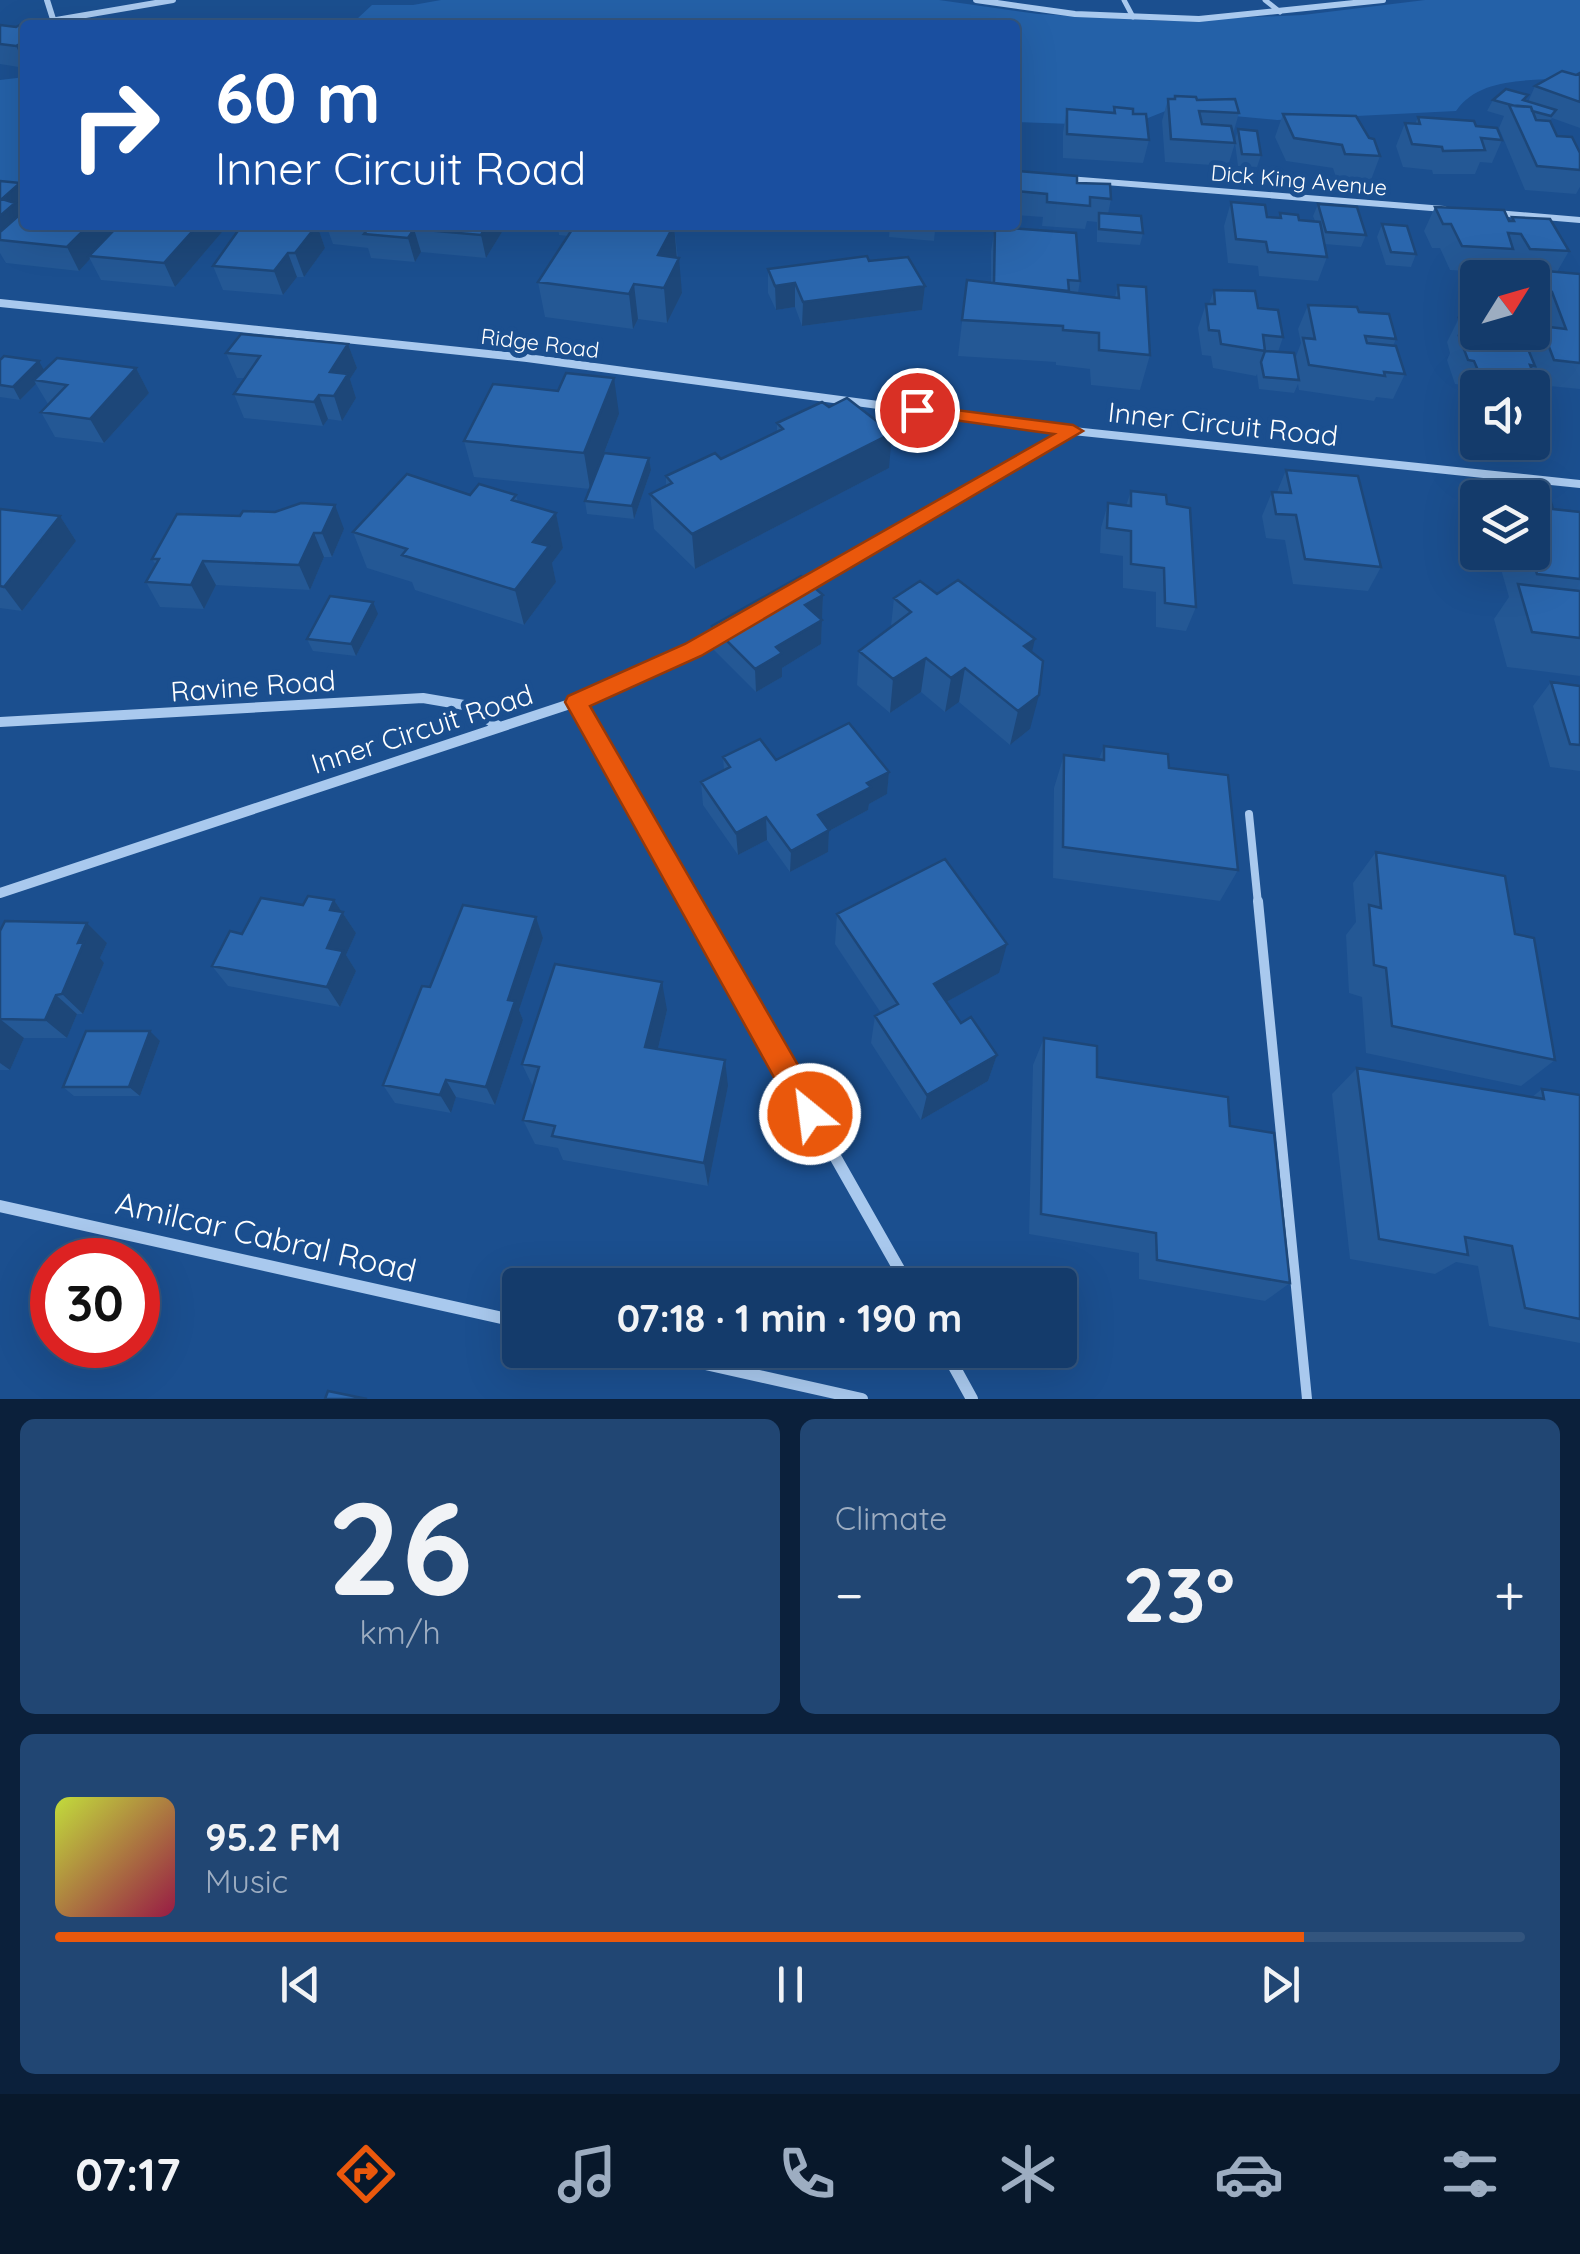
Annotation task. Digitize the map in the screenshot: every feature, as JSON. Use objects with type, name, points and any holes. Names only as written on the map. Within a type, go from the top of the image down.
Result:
[{"type":"street","points":[[47,0],[52,19]]},
{"type":"street","points":[[48,20],[173,0]]},
{"type":"street","points":[[976,0],[1075,14],[1200,19],[1382,0]]},
{"type":"street","points":[[12,28],[20,26]]},
{"type":"street","name":"Dick King Avenue","points":[[1054,178],[1462,210]]},
{"type":"street","points":[[1482,212],[1580,220]]},
{"type":"street","name":"Ridge Road","points":[[0,304],[527,358],[1073,431]]},
{"type":"street","name":"Inner Circuit Road","points":[[796,590],[1073,431],[1580,484]]},
{"type":"street","name":"Inner Circuit Road","points":[[0,893],[576,702],[693,650],[727,630]]},
{"type":"street","name":"Ravine Road","points":[[0,722],[423,698],[459,701],[482,710],[500,727]]},
{"type":"street","points":[[576,702],[898,1268]]},
{"type":"street","name":"Amilcar Cabral Road","points":[[0,1206],[502,1318]]},
{"type":"street","points":[[723,1368],[862,1399]]},
{"type":"street","points":[[954,1368],[972,1399]]},
{"type":"lane","points":[[1124,0],[1134,17]]},
{"type":"lane","points":[[1266,0],[1280,12]]},
{"type":"lane","points":[[1249,814],[1307,1399]]},
{"type":"shaded area","points":[[441,0],[939,0],[1038,14],[1165,21],[1303,15],[1425,0],[1580,0],[1580,76],[1496,85],[1480,90],[1456,111],[1277,120],[1168,110],[1128,126],[1020,122],[1020,20],[358,18],[372,5]]},
{"type":"shaded area","points":[[20,78],[20,187],[0,190],[0,80]]},
{"type":"building","points":[[0,25],[20,25],[20,44],[0,44]]},
{"type":"building","points":[[1562,71],[1580,73],[1580,102],[1535,86]]},
{"type":"building","points":[[1506,89],[1528,95],[1523,100],[1556,110],[1551,116],[1532,111],[1531,107],[1493,100]]},
{"type":"building","points":[[1168,99],[1235,99],[1239,113],[1199,111],[1202,124],[1231,126],[1235,143],[1171,139]]},
{"type":"building","points":[[1509,105],[1531,107],[1536,120],[1550,121],[1557,136],[1572,137],[1580,153],[1580,170],[1537,166]]},
{"type":"building","points":[[1114,107],[1146,114],[1149,140],[1067,134],[1067,109],[1115,113]]},
{"type":"building","points":[[1283,114],[1356,116],[1369,138],[1374,139],[1380,156],[1345,154],[1342,145],[1294,138]]},
{"type":"building","points":[[1418,117],[1474,121],[1476,126],[1497,128],[1502,140],[1481,138],[1485,150],[1443,151],[1442,147],[1412,144],[1405,123],[1420,124]]},
{"type":"building","points":[[1238,129],[1257,131],[1261,155],[1242,154]]},
{"type":"building","points":[[1020,171],[1077,176],[1077,183],[1110,184],[1111,199],[1090,197],[1090,206],[1047,202],[1047,194],[1020,191]]},
{"type":"building","points":[[0,181],[20,183],[2,199],[15,203],[0,216]]},
{"type":"building","points":[[1231,202],[1265,205],[1267,217],[1281,218],[1280,213],[1320,222],[1327,257],[1268,252],[1266,242],[1236,239]]},
{"type":"building","points":[[1318,204],[1357,207],[1366,235],[1326,232]]},
{"type":"building","points":[[1435,207],[1504,210],[1509,221],[1514,221],[1512,217],[1550,219],[1569,251],[1530,249],[1521,234],[1508,233],[1513,249],[1462,246],[1451,224],[1443,224]]},
{"type":"building","points":[[1099,213],[1141,216],[1143,233],[1099,229]]},
{"type":"building","points":[[20,214],[20,230],[84,230],[67,247],[0,240],[0,232]]},
{"type":"building","points":[[1382,224],[1407,226],[1416,254],[1391,252]]},
{"type":"building","points":[[114,230],[194,230],[164,263],[89,256]]},
{"type":"building","points":[[238,230],[313,230],[274,271],[213,266]]},
{"type":"building","points":[[367,230],[413,230],[408,238],[364,234]]},
{"type":"building","points":[[425,230],[484,230],[481,235]]},
{"type":"building","points":[[572,230],[671,230],[658,255],[679,258],[664,288],[634,284],[629,294],[538,282]]},
{"type":"building","points":[[995,230],[1076,233],[1080,281],[1068,280],[1069,291],[994,283]]},
{"type":"building","points":[[867,256],[869,261],[908,257],[925,286],[803,302],[795,283],[775,286],[768,269]]},
{"type":"building","points":[[1550,271],[1580,274],[1580,363],[1554,360],[1550,327],[1566,329],[1552,292]]},
{"type":"building","points":[[967,280],[1119,298],[1118,285],[1146,287],[1150,355],[1099,350],[1099,333],[1063,330],[1063,326],[962,320]]},
{"type":"building","points":[[1214,290],[1255,291],[1258,308],[1278,310],[1283,337],[1263,335],[1265,351],[1221,344],[1219,331],[1209,330],[1206,304],[1215,304]]},
{"type":"building","points":[[1308,305],[1357,307],[1359,312],[1389,314],[1396,339],[1365,336],[1367,343],[1396,346],[1405,374],[1384,372],[1385,376],[1309,365],[1303,338],[1315,339]]},
{"type":"building","points":[[241,334],[348,344],[330,372],[348,374],[334,396],[319,395],[314,402],[234,394],[260,356],[226,353]]},
{"type":"building","points":[[1464,350],[1528,350],[1535,366],[1530,365],[1532,370],[1478,370],[1474,361],[1468,360]]},
{"type":"building","points":[[1265,351],[1294,353],[1299,380],[1264,377],[1261,362]]},
{"type":"building","points":[[4,356],[39,361],[13,387],[0,385],[0,360]]},
{"type":"building","points":[[57,358],[136,368],[90,419],[41,412],[67,385],[34,380]]},
{"type":"building","points":[[566,373],[614,378],[584,453],[464,441],[493,384],[558,391]]},
{"type":"building","points":[[847,398],[892,433],[692,534],[650,494],[672,483],[666,476],[715,453],[721,459],[783,429],[777,423],[822,402],[829,407]]},
{"type":"building","points":[[604,453],[649,458],[632,506],[585,501]]},
{"type":"building","points":[[1286,470],[1358,476],[1381,567],[1305,559],[1296,515],[1276,514],[1272,492],[1291,493]]},
{"type":"building","points":[[407,474],[470,495],[479,484],[516,495],[512,500],[556,513],[533,542],[549,546],[515,590],[402,555],[407,549],[353,532]]},
{"type":"building","points":[[1131,491],[1166,495],[1167,504],[1190,508],[1196,607],[1165,603],[1164,568],[1131,564],[1131,531],[1107,528],[1108,503],[1131,506]]},
{"type":"building","points":[[1550,499],[1553,509],[1580,512],[1580,579],[1537,574],[1536,570],[1550,570]]},
{"type":"building","points":[[301,503],[335,505],[322,533],[314,533],[299,565],[203,561],[191,585],[146,582],[159,559],[152,559],[177,514],[240,516],[243,511],[275,512]]},
{"type":"building","points":[[0,509],[60,516],[4,587],[0,586]]},
{"type":"building","points":[[801,576],[823,595],[805,605],[822,620],[776,647],[782,653],[755,669],[712,626]]},
{"type":"building","points":[[958,580],[1035,639],[1024,646],[1043,661],[1039,695],[1018,711],[965,668],[951,678],[926,658],[893,679],[859,651],[911,612],[894,598],[920,581],[937,594]]},
{"type":"building","points":[[1518,584],[1580,591],[1580,638],[1532,632]]},
{"type":"building","points":[[330,596],[373,602],[351,644],[307,639]]},
{"type":"building","points":[[1551,682],[1580,686],[1580,745],[1570,744]]},
{"type":"building","points":[[849,723],[889,772],[867,783],[871,787],[818,815],[829,830],[791,851],[766,817],[736,833],[701,782],[730,767],[723,757],[760,739],[776,760]]},
{"type":"building","points":[[1104,746],[1168,754],[1169,768],[1228,775],[1238,870],[1063,847],[1064,755],[1104,760]]},
{"type":"building","points":[[1376,852],[1505,876],[1515,934],[1534,938],[1555,1060],[1392,1026],[1386,968],[1374,965],[1369,905],[1381,908]]},
{"type":"building","points":[[945,859],[1007,944],[934,984],[961,1023],[971,1017],[997,1055],[927,1095],[875,1016],[898,1004],[837,914]]},
{"type":"building","points":[[308,896],[334,900],[330,910],[343,912],[327,948],[343,951],[327,987],[212,966],[230,931],[242,934],[261,898],[303,905]]},
{"type":"building","points":[[463,905],[536,917],[508,1000],[515,1001],[486,1087],[446,1080],[440,1095],[383,1085],[422,986],[430,987]]},
{"type":"building","points":[[5,921],[87,923],[78,943],[84,942],[62,994],[56,995],[45,1020],[0,1019],[0,931]]},
{"type":"building","points":[[555,964],[662,982],[645,1047],[725,1060],[704,1163],[552,1136],[555,1126],[523,1120],[539,1067],[522,1064]]},
{"type":"building","points":[[86,1031],[150,1031],[129,1087],[63,1087]]},
{"type":"building","points":[[1044,1038],[1097,1046],[1097,1077],[1228,1097],[1230,1126],[1274,1133],[1290,1283],[1157,1260],[1156,1233],[1041,1214]]},
{"type":"building","points":[[1357,1068],[1544,1099],[1542,1089],[1580,1095],[1580,1319],[1525,1308],[1512,1246],[1465,1237],[1468,1255],[1379,1239]]},
{"type":"building","points":[[328,1391],[367,1399],[325,1399]]},
{"type":"route","points":[[810,1114],[576,702],[693,650],[1073,431],[917,410]]}]
